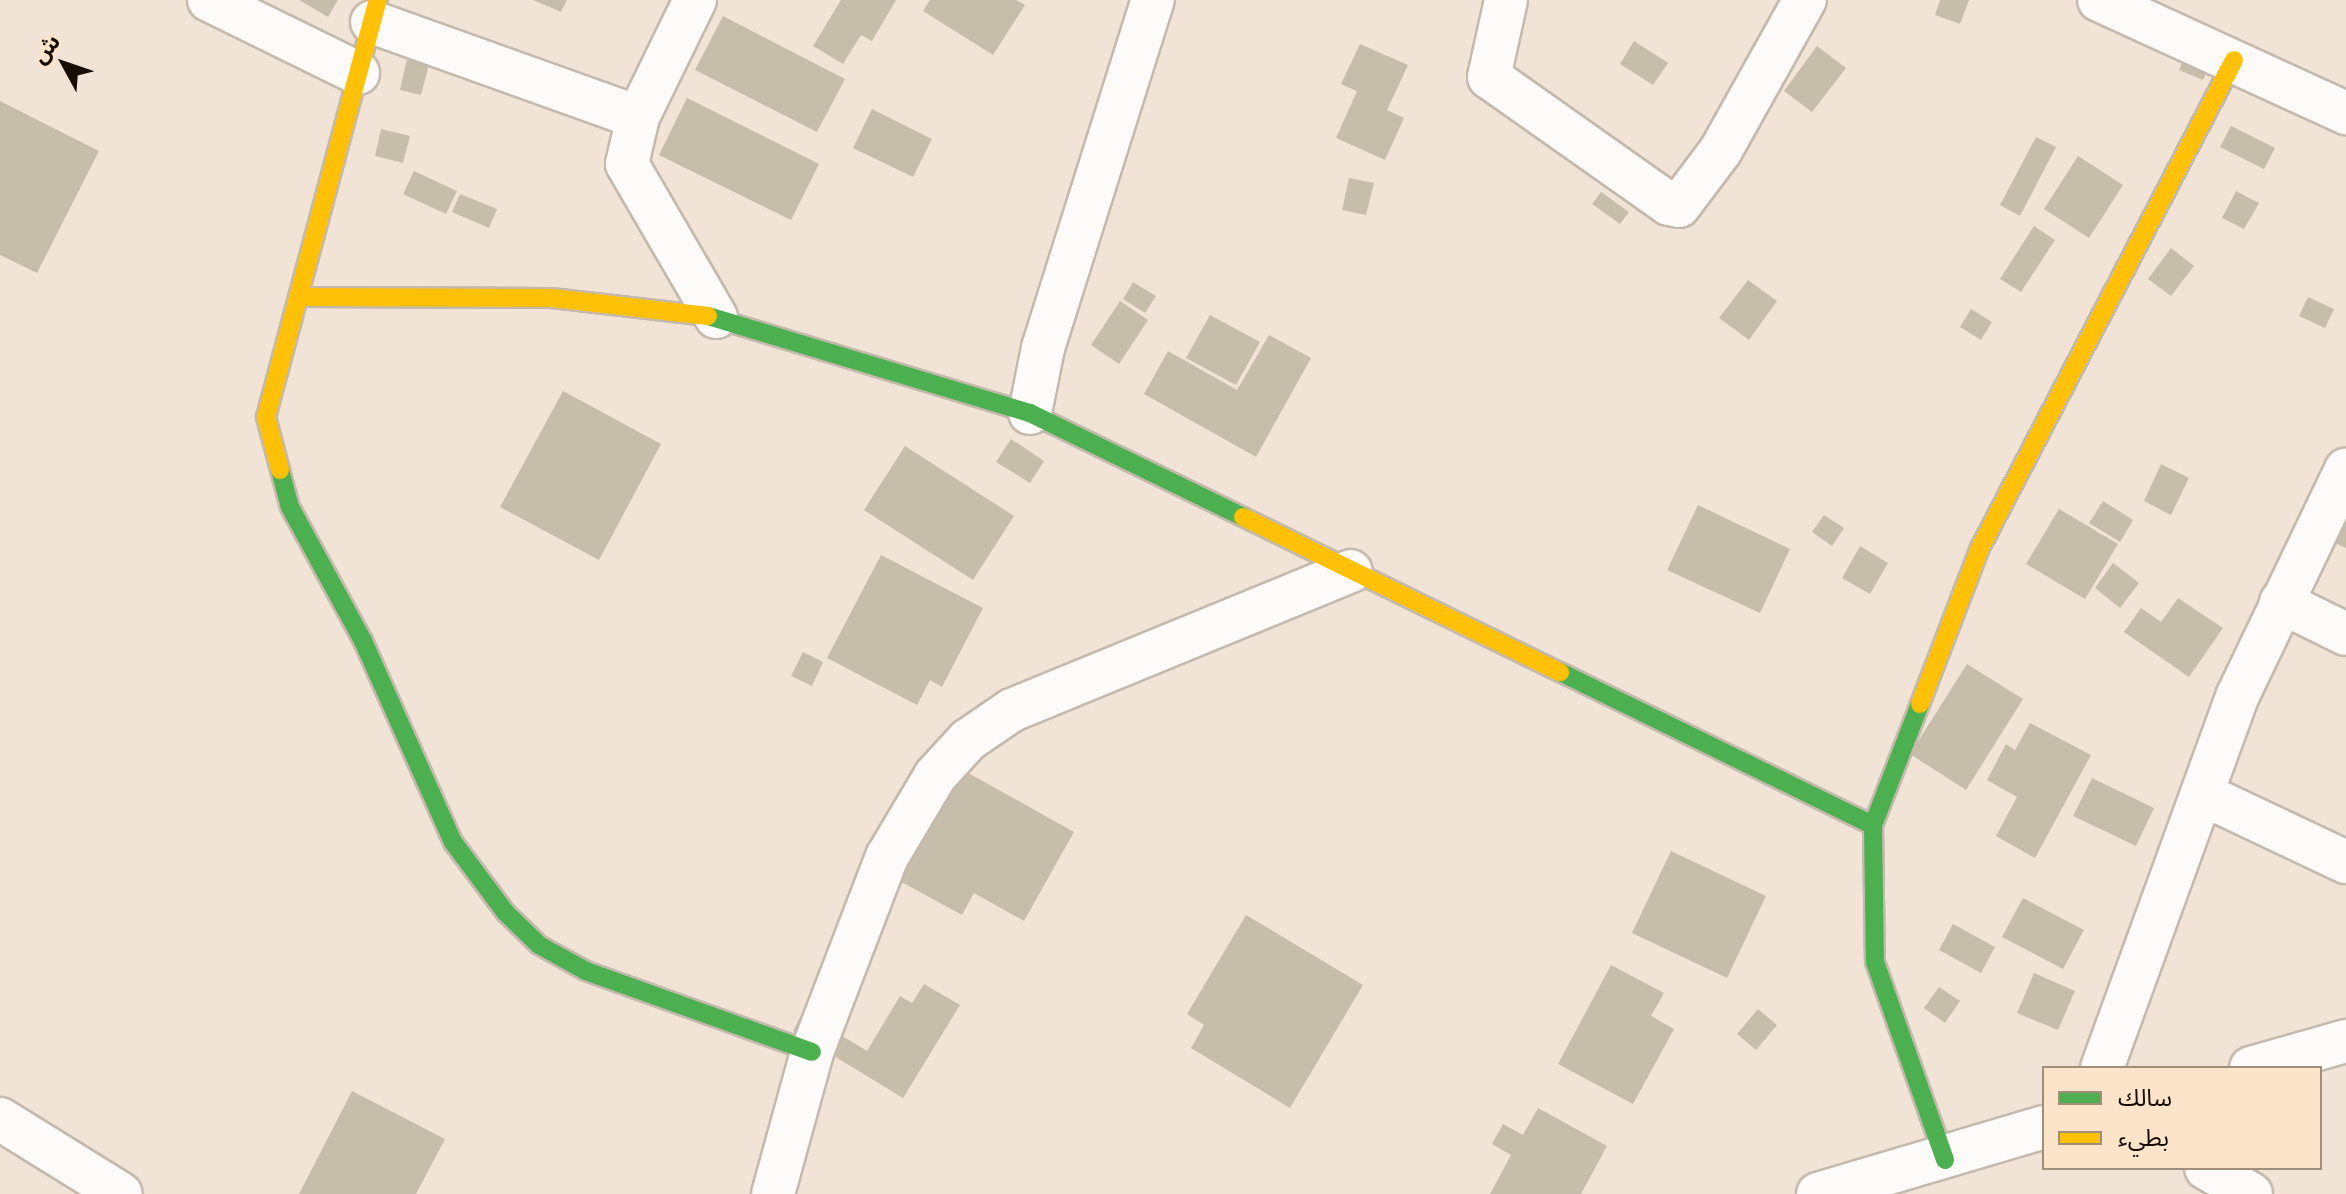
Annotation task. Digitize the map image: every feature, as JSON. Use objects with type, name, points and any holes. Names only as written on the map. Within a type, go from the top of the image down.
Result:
[{"type":"street","points":[[209,0],[358,73]]},
{"type":"street","points":[[695,0],[638,117],[627,164],[716,317]]},
{"type":"street","points":[[1030,413],[1043,348],[1153,0]]},
{"type":"street","points":[[1506,0],[1489,77],[1679,206],[1721,150],[1805,0]]},
{"type":"street","points":[[2120,4],[2346,113]]},
{"type":"street","points":[[638,117],[375,11],[266,417],[274,460],[290,507],[363,641],[453,842],[506,913],[539,945],[586,971],[812,1052]]},
{"type":"street","points":[[1945,1160],[1875,962],[1873,825],[1973,564],[2234,60]]},
{"type":"street","points":[[299,297],[552,298],[716,317],[1030,413],[1873,825]]},
{"type":"street","points":[[2103,1066],[2202,794],[2281,602],[2346,470]]},
{"type":"street","points":[[773,1194],[812,1052],[887,857],[935,776],[968,740],[1012,710],[1351,571]]},
{"type":"street","points":[[2281,602],[2346,634]]},
{"type":"street","points":[[2202,794],[2346,862]]},
{"type":"street","points":[[2258,1066],[2346,1041]]},
{"type":"street","points":[[0,1119],[121,1194]]},
{"type":"street","points":[[1818,1194],[1945,1160],[2042,1128]]},
{"type":"street","points":[[2186,1194],[2194,1170]]},
{"type":"street","points":[[2209,1170],[2251,1194]]},
{"type":"building","points":[[299,0],[338,0],[328,17]]},
{"type":"building","points":[[533,0],[567,0],[561,12]]},
{"type":"building","points":[[841,0],[896,0],[872,41],[861,35],[843,64],[813,46]]},
{"type":"building","points":[[930,0],[1016,0],[1025,5],[993,55],[923,11]]},
{"type":"building","points":[[1940,0],[1969,0],[1960,24],[1935,15]]},
{"type":"building","points":[[723,16],[845,79],[817,132],[695,70]]},
{"type":"building","points":[[1634,41],[1668,63],[1653,85],[1620,64]]},
{"type":"building","points":[[1360,44],[1408,65],[1387,110],[1404,118],[1385,160],[1336,138],[1357,91],[1341,84]]},
{"type":"building","points":[[1817,46],[1846,68],[1812,112],[1784,91]]},
{"type":"building","points":[[2188,47],[2213,58],[2203,80],[2179,70]]},
{"type":"building","points":[[407,59],[429,64],[421,95],[400,90]]},
{"type":"building","points":[[687,98],[819,164],[791,220],[659,155]]},
{"type":"building","points":[[0,101],[99,151],[37,273],[0,255]]},
{"type":"building","points":[[872,109],[932,139],[913,177],[853,148]]},
{"type":"building","points":[[2231,126],[2275,148],[2264,169],[2220,147]]},
{"type":"building","points":[[381,129],[410,136],[403,163],[375,156]]},
{"type":"building","points":[[2036,137],[2056,147],[2020,216],[2000,205]]},
{"type":"building","points":[[2078,156],[2123,185],[2089,238],[2044,209]]},
{"type":"building","points":[[414,171],[457,191],[446,214],[403,194]]},
{"type":"building","points":[[1349,178],[1374,183],[1366,215],[1342,210]]},
{"type":"building","points":[[2236,191],[2259,203],[2244,229],[2222,218]]},
{"type":"building","points":[[1601,192],[1629,212],[1620,224],[1592,204]]},
{"type":"building","points":[[460,194],[497,209],[489,228],[452,212]]},
{"type":"building","points":[[2034,226],[2055,240],[2021,292],[2000,279]]},
{"type":"building","points":[[2171,248],[2194,266],[2171,296],[2148,279]]},
{"type":"building","points":[[1748,280],[1777,301],[1749,340],[1719,318]]},
{"type":"building","points":[[1133,282],[1156,296],[1145,313],[1123,299]]},
{"type":"building","points":[[2308,297],[2334,309],[2325,328],[2299,316]]},
{"type":"building","points":[[1120,301],[1148,320],[1119,364],[1091,345]]},
{"type":"building","points":[[1971,309],[1992,322],[1981,340],[1960,327]]},
{"type":"building","points":[[1210,315],[1260,342],[1236,385],[1186,358]]},
{"type":"building","points":[[1269,335],[1311,358],[1256,457],[1144,394],[1168,351],[1237,390]]},
{"type":"building","points":[[563,391],[661,444],[599,560],[500,507]]},
{"type":"building","points":[[1011,439],[1044,461],[1030,483],[996,462]]},
{"type":"building","points":[[905,446],[1014,516],[973,580],[864,510]]},
{"type":"building","points":[[2161,464],[2189,478],[2171,515],[2144,501]]},
{"type":"building","points":[[2103,501],[2133,520],[2120,542],[2089,523]]},
{"type":"building","points":[[1698,505],[1790,549],[1760,613],[1667,570]]},
{"type":"building","points":[[2059,509],[2118,544],[2085,599],[2026,564]]},
{"type":"building","points":[[1824,515],[1844,528],[1832,546],[1812,532]]},
{"type":"building","points":[[2335,518],[2346,523],[2346,548],[2325,538]]},
{"type":"building","points":[[1860,546],[1888,563],[1870,594],[1842,578]]},
{"type":"building","points":[[881,555],[983,608],[942,687],[930,680],[917,705],[827,658]]},
{"type":"building","points":[[2113,563],[2139,583],[2120,608],[2095,588]]},
{"type":"building","points":[[2178,598],[2223,628],[2189,677],[2124,632],[2141,608],[2161,622]]},
{"type":"building","points":[[803,652],[823,662],[812,686],[791,676]]},
{"type":"building","points":[[1967,664],[2023,699],[1966,790],[1910,754]]},
{"type":"building","points":[[2030,723],[2091,755],[2035,858],[1996,836],[2017,797],[1987,780],[2006,744],[2015,750]]},
{"type":"building","points":[[947,761],[1074,832],[1024,921],[974,893],[962,915],[885,873]]},
{"type":"building","points":[[2092,778],[2154,808],[2136,846],[2073,816]]},
{"type":"building","points":[[1671,851],[1766,896],[1727,978],[1632,933]]},
{"type":"building","points":[[2023,898],[2084,930],[2063,969],[2002,937]]},
{"type":"building","points":[[1246,915],[1363,985],[1290,1108],[1191,1048],[1204,1025],[1187,1014]]},
{"type":"building","points":[[1953,924],[1995,947],[1981,973],[1939,950]]},
{"type":"building","points":[[1611,965],[1664,993],[1651,1016],[1674,1029],[1633,1104],[1558,1064]]},
{"type":"building","points":[[2034,973],[2075,991],[2058,1030],[2017,1013]]},
{"type":"building","points":[[924,984],[960,1005],[903,1098],[793,1031],[803,1012],[867,1051],[900,996],[912,1003]]},
{"type":"building","points":[[1939,987],[1960,1001],[1945,1023],[1924,1008]]},
{"type":"building","points":[[1758,1009],[1777,1025],[1756,1050],[1737,1034]]},
{"type":"building","points":[[352,1091],[445,1139],[416,1194],[299,1194]]},
{"type":"building","points":[[1538,1108],[1607,1146],[1581,1194],[1490,1194],[1511,1155],[1492,1144],[1503,1124],[1523,1135]]},
{"type":"traffic: fast","points":[[708,316],[1030,413],[1243,517]]},
{"type":"traffic: fast","points":[[280,470],[290,507],[363,641],[453,842],[506,913],[539,945],[586,971],[812,1052]]},
{"type":"traffic: fast","points":[[1560,672],[1873,825]]},
{"type":"traffic: fast","points":[[1920,704],[1873,825],[1875,962],[1945,1160]]},
{"type":"traffic: slow","points":[[280,470],[266,417],[378,0]]},
{"type":"traffic: slow","points":[[1920,704],[1980,548],[2234,60]]},
{"type":"traffic: slow","points":[[299,297],[552,298],[708,316]]},
{"type":"traffic: slow","points":[[1243,517],[1560,672]]}]
